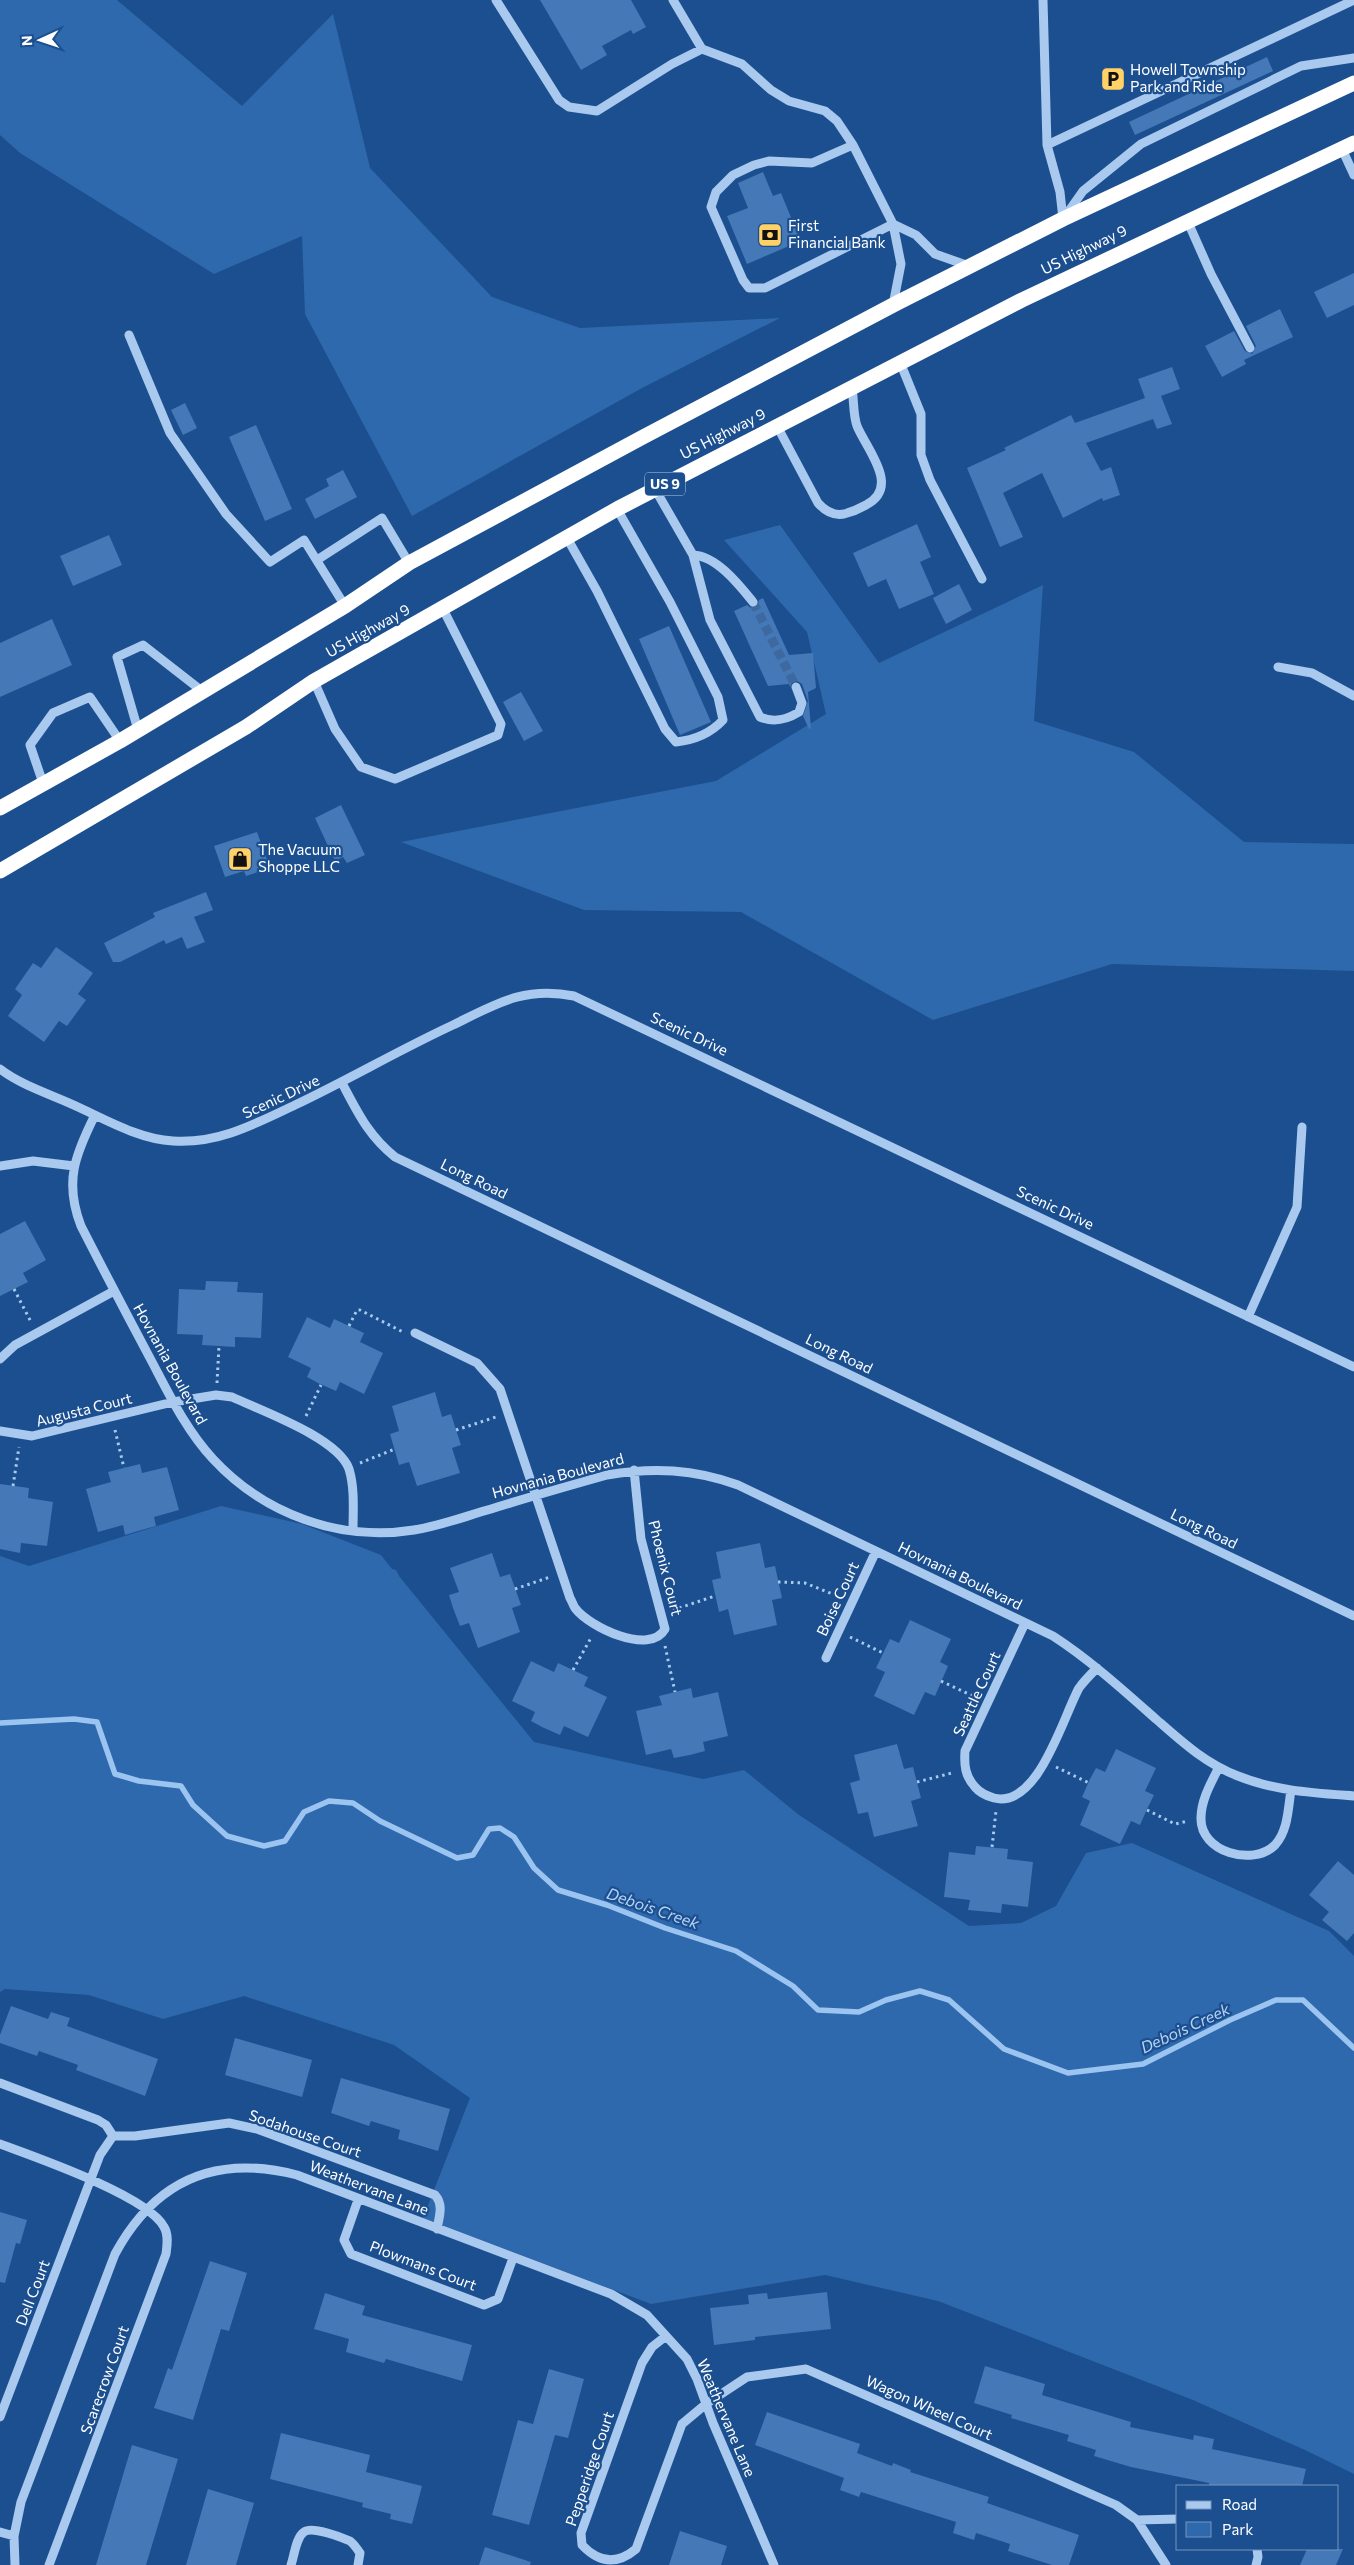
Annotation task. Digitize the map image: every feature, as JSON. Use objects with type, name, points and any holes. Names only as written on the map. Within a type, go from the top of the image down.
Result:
[{"type":"highway","points":[[0,808],[120,741],[345,606],[409,563],[893,305],[1063,219],[1354,83]]},
{"type":"highway","name":"US Highway 9","points":[[0,871],[246,727],[314,681],[617,509],[900,362],[1187,220],[1348,146]]},
{"type":"street","points":[[496,0],[559,100],[569,107],[597,111],[672,64],[702,49]]},
{"type":"street","points":[[673,0],[702,49],[742,64],[771,90],[789,101],[825,111],[837,121],[853,145],[893,224],[901,264],[893,305]]},
{"type":"street","points":[[1043,0],[1047,144],[1060,192],[1063,219]]},
{"type":"street","points":[[1047,144],[1354,0]]},
{"type":"street","points":[[1063,219],[1083,191],[1142,144],[1301,66],[1354,58]]},
{"type":"street","points":[[853,145],[812,163],[770,161],[754,165],[733,175],[716,192],[711,207],[743,280],[749,288],[765,288],[893,224]]},
{"type":"street","points":[[1348,146],[1354,175]]},
{"type":"street","points":[[1187,220],[1210,274],[1250,348]]},
{"type":"street","points":[[893,224],[916,235],[935,254],[970,266]]},
{"type":"street","points":[[129,335],[170,433],[226,514],[270,562],[304,540],[345,606]]},
{"type":"street","points":[[900,362],[921,414],[921,455],[930,480],[982,579]]},
{"type":"street","points":[[777,426],[818,503],[825,511],[834,514],[859,509],[876,498],[882,484],[881,472],[856,424],[852,388]]},
{"type":"street","points":[[655,489],[694,555],[710,620],[760,717],[770,721],[788,719],[799,712],[802,703],[796,687]]},
{"type":"street","points":[[567,538],[597,592],[665,729],[676,742],[691,740],[714,731],[724,720],[718,697],[670,602],[617,509]]},
{"type":"street","points":[[317,560],[382,518],[409,563]]},
{"type":"street","points":[[694,555],[713,562],[731,577],[754,602]]},
{"type":"street","points":[[314,681],[335,729],[361,767],[396,779],[498,735],[501,724],[443,609]]},
{"type":"street","points":[[138,730],[117,657],[143,645],[202,691]]},
{"type":"street","points":[[1278,667],[1312,673],[1354,696]]},
{"type":"street","points":[[43,783],[30,745],[53,713],[90,697],[120,741]]},
{"type":"street","name":"Scenic Drive","points":[[0,1069],[95,1115],[142,1135],[172,1141],[204,1141],[242,1130],[342,1083],[436,1033],[508,998],[539,992],[574,996],[1354,1367]]},
{"type":"street","name":"Long Road","points":[[342,1083],[365,1127],[380,1145],[395,1157],[1354,1616]]},
{"type":"street","name":"Hovnania Boulevard","points":[[95,1115],[78,1150],[74,1166],[71,1188],[75,1212],[114,1291],[173,1402],[196,1438],[213,1459],[260,1499],[307,1521],[353,1531],[390,1532],[414,1530],[607,1475],[634,1470],[685,1471],[712,1476],[738,1485],[1060,1641],[1097,1668],[1185,1745],[1219,1767],[1254,1782],[1291,1790],[1354,1796]]},
{"type":"street","points":[[1248,1316],[1297,1207],[1302,1127]]},
{"type":"street","points":[[0,1166],[33,1161],[74,1166]]},
{"type":"street","points":[[0,1359],[15,1345],[114,1291]]},
{"type":"street","name":"Phoenix Court","points":[[415,1333],[477,1363],[500,1388],[576,1609],[588,1619],[622,1637],[638,1641],[654,1640],[662,1635],[666,1629],[641,1539],[634,1470]]},
{"type":"street","points":[[216,1395],[232,1397],[324,1441],[339,1452],[348,1468],[354,1494],[353,1531]]},
{"type":"street","name":"Augusta Court","points":[[0,1431],[32,1436],[47,1434],[173,1402],[216,1395]]},
{"type":"street","name":"Boise Court","points":[[826,1658],[876,1552]]},
{"type":"street","name":"Seattle Court","points":[[1025,1623],[965,1751],[964,1762],[968,1777],[982,1793],[1009,1799],[1027,1788],[1045,1761],[1080,1687],[1097,1668]]},
{"type":"street","points":[[1219,1767],[1204,1800],[1200,1819],[1204,1830],[1212,1842],[1230,1853],[1261,1855],[1274,1845],[1283,1833],[1291,1790]]},
{"type":"street","points":[[0,2083],[98,2120],[106,2125],[112,2136],[100,2155],[91,2178]]},
{"type":"street","name":"Sodahouse Court","points":[[112,2136],[135,2136],[229,2123],[257,2129],[436,2195],[440,2200],[441,2208],[437,2229]]},
{"type":"street","name":"Scarecrow Court","points":[[0,2144],[91,2178],[145,2209],[165,2228],[168,2242],[166,2254],[49,2565]]},
{"type":"street","name":"Weathervane Lane","points":[[15,2565],[14,2536],[22,2502],[115,2254],[145,2209],[175,2187],[193,2178],[222,2169],[247,2166],[270,2168],[296,2175],[611,2294],[647,2315],[687,2359],[774,2565]]},
{"type":"street","name":"Dell Court","points":[[0,2417],[91,2178]]},
{"type":"street","name":"Plowmans Court","points":[[358,2200],[344,2240],[351,2254],[484,2305],[498,2299],[514,2258]]},
{"type":"street","name":"Pepperidge Court","points":[[666,2336],[652,2347],[642,2364],[581,2534],[582,2545],[588,2552],[610,2561],[625,2558],[636,2549],[682,2424],[706,2404]]},
{"type":"street","name":"Wagon Wheel Court","points":[[706,2404],[747,2377],[806,2369],[1116,2505],[1137,2520],[1166,2565]]},
{"type":"street","points":[[1137,2520],[1176,2519]]},
{"type":"street","points":[[291,2565],[300,2537],[304,2532],[318,2530],[352,2542],[360,2553],[358,2565]]},
{"type":"street","points":[[2,2533],[14,2536]]},
{"type":"street","points":[[1256,2565],[1257,2550]]},
{"type":"path","points":[[14,1289],[24,1308]]},
{"type":"path","points":[[349,1326],[358,1310],[412,1337],[415,1333]]},
{"type":"path","points":[[216,1395],[218,1346]]},
{"type":"path","points":[[312,1405],[321,1384]]},
{"type":"path","points":[[456,1430],[484,1421]]},
{"type":"path","points":[[119,1444],[124,1468]]},
{"type":"path","points":[[374,1457],[395,1449]]},
{"type":"path","points":[[13,1486],[16,1463]]},
{"type":"path","points":[[515,1589],[536,1582]]},
{"type":"path","points":[[778,1582],[805,1583],[823,1590]]},
{"type":"path","points":[[688,1605],[715,1596]]},
{"type":"path","points":[[662,1635],[675,1692]]},
{"type":"path","points":[[863,1644],[883,1653]]},
{"type":"path","points":[[573,1670],[585,1650]]},
{"type":"path","points":[[941,1681],[962,1691]]},
{"type":"path","points":[[1069,1773],[1089,1782]]},
{"type":"path","points":[[917,1782],[939,1777]]},
{"type":"path","points":[[1147,1810],[1174,1824]]},
{"type":"path","points":[[992,1847],[994,1827]]},
{"type":"green space","points":[[0,0],[117,0],[242,106],[333,14],[370,168],[492,297],[580,328],[780,318],[644,387],[412,516],[305,314],[302,236],[214,274],[20,153],[0,135]]},
{"type":"green space","points":[[780,525],[879,663],[1043,585],[1034,721],[1134,752],[1244,842],[1354,844],[1354,971],[1112,964],[933,1020],[741,912],[584,910],[401,842],[716,781],[826,714],[807,632],[724,540]]},
{"type":"green space","points":[[221,1506],[302,1524],[381,1555],[392,1569],[396,1570],[534,1742],[703,1779],[744,1770],[799,1815],[969,1926],[1021,1923],[1056,1906],[1086,1853],[1132,1843],[1329,1931],[1354,1956],[1354,2474],[1193,2400],[938,2301],[825,2275],[651,2304],[423,2218],[470,2098],[394,2045],[244,1996],[163,2019],[89,1995],[5,1989],[0,1992],[0,1556],[29,1566]]},
{"type":"building","points":[[540,0],[631,0],[646,27],[633,34],[631,30],[602,46],[607,55],[581,70]]},
{"type":"building","points":[[1267,57],[1273,71],[1135,135],[1129,122]]},
{"type":"building","points":[[763,172],[773,196],[781,193],[799,237],[788,242],[789,246],[747,264],[727,216],[748,208],[738,183]]},
{"type":"building","points":[[1354,273],[1354,305],[1327,318],[1314,292]]},
{"type":"building","points":[[1280,309],[1293,337],[1244,360],[1246,364],[1222,377],[1205,346],[1234,331],[1245,351],[1252,354],[1256,346],[1246,326]]},
{"type":"building","points":[[1172,367],[1180,389],[1161,396],[1172,424],[1157,429],[1153,419],[1086,443],[1101,471],[1111,467],[1120,495],[1103,501],[1102,498],[1063,518],[1042,473],[1003,493],[1023,537],[1000,547],[967,468],[1006,450],[1004,448],[1071,415],[1075,423],[1145,398],[1138,379]]},
{"type":"building","points":[[185,403],[197,428],[183,435],[171,410]]},
{"type":"building","points":[[256,425],[292,509],[265,521],[229,437]]},
{"type":"building","points":[[343,470],[357,497],[315,519],[305,499],[329,486],[326,479]]},
{"type":"building","points":[[917,524],[931,557],[920,562],[934,594],[899,609],[886,579],[868,587],[853,553]]},
{"type":"building","points":[[109,535],[122,565],[73,586],[60,556]]},
{"type":"building","points":[[959,584],[972,610],[946,624],[933,598]]},
{"type":"building","points":[[763,598],[789,655],[813,653],[816,688],[808,692],[811,728],[809,729],[803,716],[808,701],[802,684],[797,681],[792,683],[790,687],[789,684],[768,686],[734,611],[747,605],[751,608],[757,607],[759,600]]},
{"type":"building","points":[[52,619],[72,665],[0,697],[0,643]]},
{"type":"building","points":[[669,626],[711,722],[680,735],[639,639]]},
{"type":"building","points":[[521,692],[543,731],[524,741],[503,702]]},
{"type":"building","points":[[341,805],[365,855],[347,863],[343,857],[335,861],[315,818]]},
{"type":"building","points":[[257,832],[270,868],[246,876],[244,871],[225,877],[214,846]]},
{"type":"building","points":[[206,892],[213,910],[194,917],[205,942],[187,949],[182,937],[166,944],[164,940],[120,962],[113,962],[104,943],[155,917],[153,913]]},
{"type":"building","points":[[56,947],[93,973],[78,994],[86,1000],[67,1026],[59,1021],[44,1042],[8,1016],[22,995],[15,989],[33,963],[41,968]]},
{"type":"building","points":[[25,1221],[46,1260],[23,1273],[28,1282],[0,1296],[0,1234]]},
{"type":"building","points":[[206,1281],[238,1282],[237,1292],[263,1293],[261,1338],[235,1337],[235,1347],[202,1345],[203,1335],[177,1334],[179,1289],[205,1290]]},
{"type":"building","points":[[307,1317],[330,1328],[334,1319],[364,1333],[360,1342],[383,1353],[364,1394],[340,1382],[336,1391],[318,1383],[307,1377],[311,1368],[288,1357]]},
{"type":"building","points":[[435,1392],[442,1417],[451,1414],[461,1445],[452,1448],[460,1473],[417,1486],[409,1462],[399,1465],[390,1434],[399,1431],[392,1406]]},
{"type":"building","points":[[140,1464],[142,1473],[167,1467],[179,1510],[154,1517],[156,1526],[125,1535],[123,1525],[98,1532],[86,1489],[111,1482],[108,1472]]},
{"type":"building","points":[[0,1484],[29,1488],[28,1498],[53,1502],[47,1546],[21,1543],[20,1553],[0,1549]]},
{"type":"building","points":[[760,1543],[765,1568],[775,1566],[782,1598],[772,1600],[777,1625],[734,1635],[728,1609],[719,1612],[712,1580],[721,1578],[716,1552]]},
{"type":"building","points":[[492,1553],[500,1577],[510,1574],[521,1605],[512,1608],[520,1632],[478,1648],[469,1623],[460,1626],[453,1608],[449,1595],[459,1592],[450,1568]]},
{"type":"building","points":[[910,1620],[951,1639],[940,1662],[948,1666],[935,1696],[925,1692],[914,1715],[874,1696],[885,1672],[876,1668],[890,1639],[899,1643]]},
{"type":"building","points":[[531,1661],[554,1672],[558,1663],[588,1677],[584,1686],[607,1697],[588,1737],[564,1726],[560,1735],[542,1727],[531,1721],[535,1712],[512,1701]]},
{"type":"building","points":[[691,1688],[693,1698],[718,1692],[728,1736],[703,1742],[705,1751],[690,1755],[674,1758],[671,1749],[646,1755],[636,1711],[662,1705],[659,1696]]},
{"type":"building","points":[[897,1744],[904,1769],[913,1767],[921,1798],[911,1801],[918,1826],[874,1837],[868,1812],[858,1814],[850,1783],[860,1780],[854,1755]]},
{"type":"building","points":[[1116,1749],[1156,1768],[1145,1791],[1154,1795],[1140,1825],[1131,1821],[1120,1844],[1080,1825],[1090,1801],[1082,1797],[1090,1779],[1096,1768],[1105,1772]]},
{"type":"building","points":[[976,1846],[1008,1849],[1007,1859],[1033,1862],[1028,1907],[1002,1904],[1001,1913],[968,1910],[970,1900],[944,1897],[949,1852],[975,1855]]},
{"type":"building","points":[[1338,1861],[1354,1875],[1354,1933],[1347,1941],[1322,1920],[1329,1912],[1309,1895]]},
{"type":"building","points":[[11,2006],[48,2019],[51,2012],[70,2018],[67,2026],[158,2059],[145,2096],[76,2070],[78,2065],[39,2051],[37,2056],[0,2043],[0,2035]]},
{"type":"building","points":[[235,2038],[312,2060],[302,2097],[225,2075]]},
{"type":"building","points":[[341,2078],[450,2109],[438,2151],[398,2139],[400,2130],[371,2121],[369,2126],[331,2113]]},
{"type":"building","points":[[0,2212],[27,2220],[20,2244],[16,2243],[5,2283],[0,2282]]},
{"type":"building","points":[[210,2261],[247,2273],[229,2331],[221,2329],[193,2420],[154,2408],[168,2368],[172,2370]]},
{"type":"building","points":[[827,2292],[831,2329],[755,2337],[755,2340],[714,2345],[710,2308],[749,2304],[748,2295],[767,2293],[768,2299]]},
{"type":"building","points":[[325,2293],[365,2306],[362,2315],[472,2345],[462,2381],[386,2359],[384,2363],[346,2352],[349,2339],[314,2329]]},
{"type":"building","points":[[985,2366],[1045,2384],[1042,2395],[1131,2422],[1130,2427],[1193,2440],[1194,2435],[1214,2439],[1212,2449],[1306,2469],[1302,2485],[1209,2485],[1209,2483],[1131,2467],[1094,2456],[1096,2450],[1067,2441],[1069,2435],[1011,2418],[1012,2415],[974,2403]]},
{"type":"building","points":[[549,2369],[584,2379],[568,2438],[555,2435],[529,2525],[492,2515],[518,2420],[533,2424]]},
{"type":"building","points":[[767,2412],[860,2444],[857,2453],[892,2466],[893,2463],[911,2470],[910,2472],[989,2497],[987,2503],[1079,2535],[1069,2565],[1052,2565],[1008,2551],[1010,2544],[976,2533],[974,2540],[953,2533],[956,2522],[861,2492],[859,2497],[840,2490],[844,2478],[755,2445]]},
{"type":"building","points":[[281,2433],[370,2455],[366,2472],[422,2486],[412,2524],[390,2519],[391,2514],[362,2507],[363,2503],[270,2479]]},
{"type":"building","points":[[132,2445],[178,2459],[146,2565],[96,2565]]},
{"type":"building","points":[[208,2489],[254,2503],[236,2565],[186,2565]]},
{"type":"building","points":[[680,2531],[727,2546],[721,2565],[669,2565]]},
{"type":"building","points":[[485,2547],[531,2562],[530,2565],[479,2565]]},
{"type":"building","points":[[1343,2549],[1336,2565],[1300,2565],[1307,2550]]},
{"type":"waterway","name":"Debois Creek","points":[[0,1723],[74,1719],[97,1722],[115,1774],[139,1781],[181,1786],[193,1805],[227,1836],[264,1846],[285,1841],[304,1812],[329,1801],[353,1803],[380,1821],[457,1858],[473,1855],[489,1829],[500,1828],[514,1837],[534,1868],[558,1890],[607,1905],[665,1928],[736,1951],[793,1986],[818,2010],[859,2012],[886,2000],[920,1991],[949,2000],[1004,2049],[1068,2073],[1143,2064],[1230,2020],[1276,2000],[1303,2000],[1354,2048]]},
{"type":"tunnel","points":[[753,602],[796,687]]},
{"type":"place","name":"Howell Township Park and Ride","points":[[1113,79]]},
{"type":"place","name":"First Financial Bank","points":[[770,235]]},
{"type":"place","name":"The Vacuum Shoppe LLC","points":[[240,859]]}]
